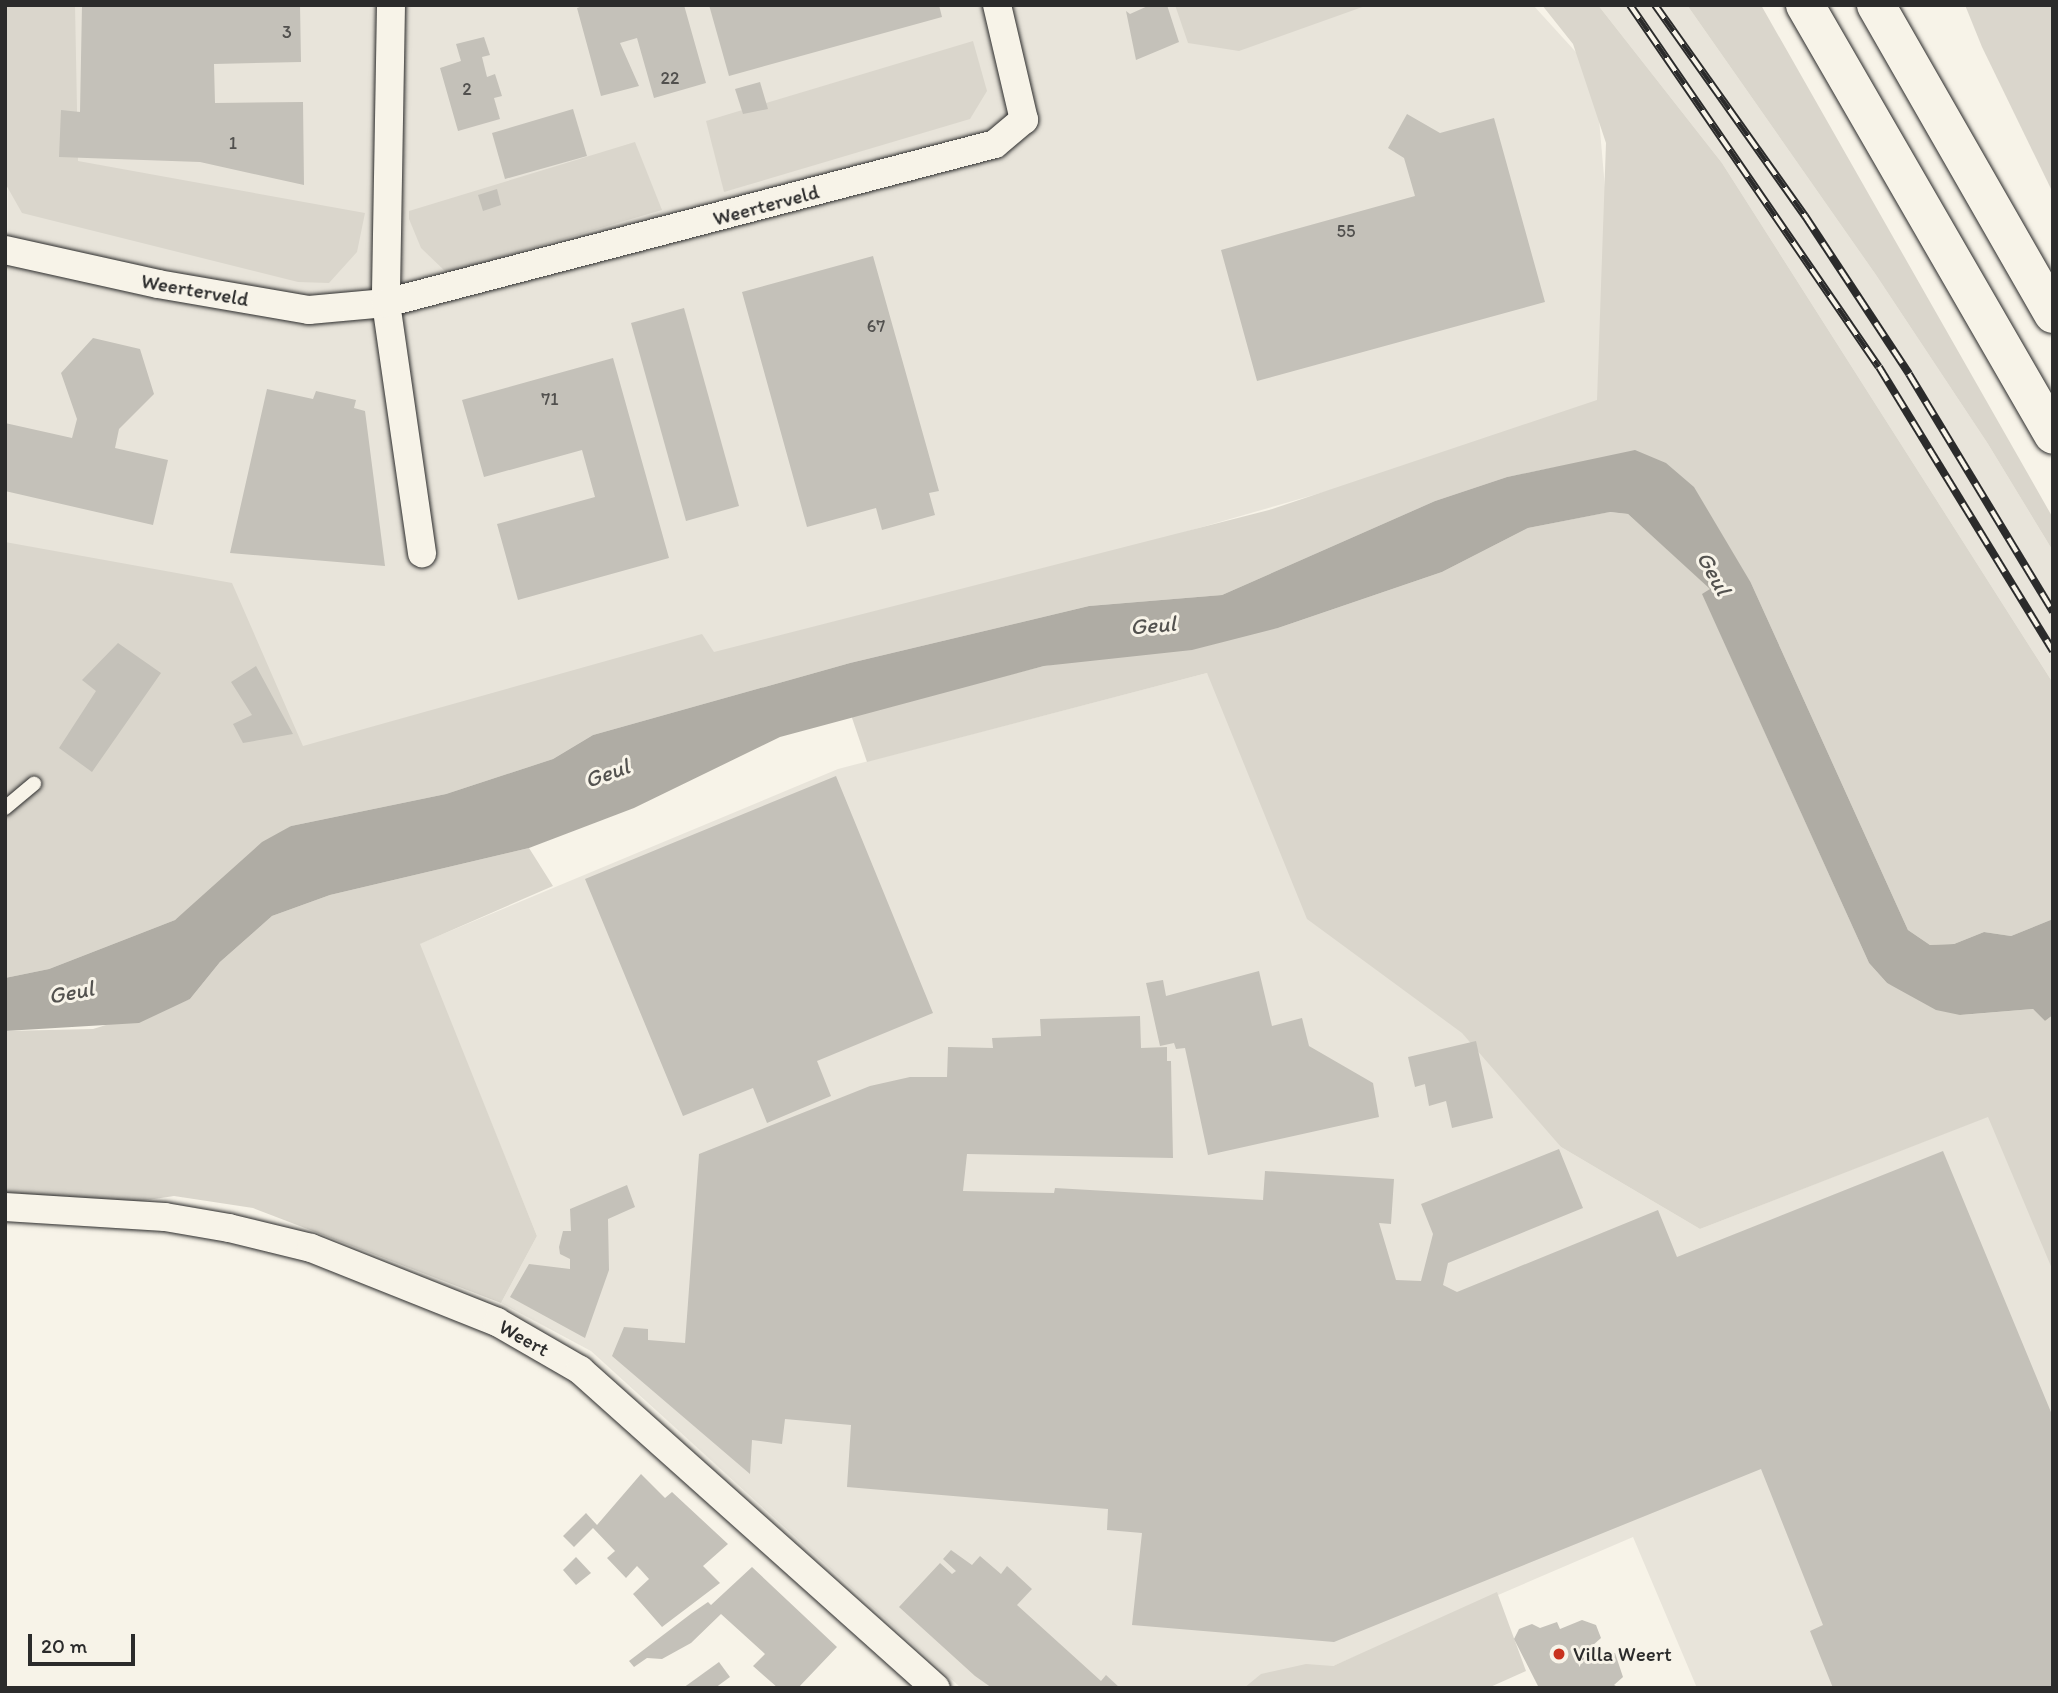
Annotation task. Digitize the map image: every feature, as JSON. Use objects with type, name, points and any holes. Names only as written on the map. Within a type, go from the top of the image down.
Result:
[{"type":"highway","points":[[1805,5],[2053,435]]},
{"type":"highway","points":[[1876,5],[2053,314]]},
{"type":"highway","points":[[1901,5],[1928,94]]},
{"type":"street","points":[[391,5],[386,303],[422,553]]},
{"type":"street","name":"Weerterveld","points":[[5,250],[158,284],[309,310],[386,303],[995,144],[1024,120],[997,5]]},
{"type":"street","name":"Weert","points":[[5,1207],[165,1217],[229,1228],[311,1248],[497,1322],[580,1370],[936,1688]]},
{"type":"lane","points":[[5,808],[34,784]]},
{"type":"shaded area","points":[[5,5],[75,5],[78,161],[365,213],[357,252],[329,283],[298,282],[22,213],[5,183]]},
{"type":"shaded area","points":[[9,5],[1533,5],[1595,73],[1624,406],[592,702],[295,755],[5,558]]},
{"type":"shaded area","points":[[1175,5],[1368,5],[1239,51],[1188,43]]},
{"type":"shaded area","points":[[1542,5],[1598,5],[1722,163],[2053,683],[2053,919],[2011,936],[1984,932],[1954,944],[1930,945],[1908,930],[1751,583],[1557,467],[1507,477],[1435,501],[1222,595],[1089,606],[850,663],[593,735],[553,759],[446,794],[291,826],[175,920],[49,969],[5,978],[5,542],[232,583],[303,746],[702,634],[714,652],[1269,510],[1597,400],[1606,143],[1573,44]]},
{"type":"shaded area","points":[[1598,5],[1687,5],[1876,275],[1988,444],[2053,551],[2053,683],[1722,163]]},
{"type":"shaded area","points":[[1687,5],[1761,5],[2053,518],[2053,551],[1988,444],[1876,275]]},
{"type":"shaded area","points":[[1965,5],[2053,5],[2053,193],[1982,47]]},
{"type":"shaded area","points":[[973,41],[987,91],[970,119],[724,192],[706,121]]},
{"type":"shaded area","points":[[635,142],[662,210],[447,273],[421,248],[409,219],[409,211]]},
{"type":"shaded area","points":[[1609,512],[1628,514],[1711,589],[1703,595],[1869,963],[1887,983],[1961,1015],[2033,1009],[2045,1021],[2053,1015],[2053,1271],[1988,1117],[1700,1229],[1561,1147],[1462,1033],[1307,919],[1207,673],[867,762],[851,715],[1044,666],[1278,628],[1442,572],[1528,528]]},
{"type":"shaded area","points":[[1207,673],[1561,1147],[1700,1229],[1989,1116],[2053,1266],[2053,1688],[1697,1688],[1633,1537],[1333,1666],[1300,1688],[961,1688],[591,1351],[501,1303],[537,1236],[419,944],[838,769]]},
{"type":"shaded area","points":[[529,848],[553,886],[420,944],[537,1236],[501,1303],[253,1208],[174,1196],[128,1203],[5,1192],[5,1031],[93,1029],[190,999],[220,962],[272,916],[330,895]]},
{"type":"shaded area","points":[[1497,1592],[1526,1671],[1488,1688],[1244,1688],[1261,1674],[1306,1664],[1333,1666]]},
{"type":"water","name":"Geul","points":[[1635,450],[1666,463],[1694,487],[1751,583],[1908,930],[1930,945],[1954,944],[1984,932],[2011,936],[2053,919],[2053,1015],[2045,1021],[2033,1009],[1960,1015],[1936,1010],[1887,983],[1869,963],[1702,594],[1710,589],[1628,514],[1610,512],[1528,528],[1442,572],[1278,628],[1192,650],[1044,666],[780,737],[634,808],[529,848],[330,895],[272,916],[220,962],[190,999],[139,1023],[5,1031],[5,978],[49,969],[175,920],[262,842],[291,826],[446,794],[553,759],[593,735],[850,663],[1089,606],[1222,595],[1435,501],[1507,477]]},
{"type":"building","points":[[82,5],[300,5],[301,62],[214,64],[215,103],[303,102],[304,185],[200,162],[59,157],[61,110],[80,112]]},
{"type":"building","points":[[586,5],[684,5],[706,83],[654,98],[637,38],[620,43],[639,86],[601,96],[577,8]]},
{"type":"building","points":[[709,5],[939,5],[942,17],[729,76]]},
{"type":"building","points":[[1150,5],[1167,5],[1179,42],[1136,60],[1126,11],[1130,14]]},
{"type":"building","points":[[484,37],[490,55],[482,57],[487,77],[495,74],[502,96],[494,98],[500,119],[458,131],[440,68],[461,61],[456,44]]},
{"type":"building","points":[[760,82],[768,109],[743,114],[735,89]]},
{"type":"building","points":[[573,109],[587,156],[505,179],[492,133]]},
{"type":"building","points":[[1407,114],[1440,133],[1494,118],[1545,302],[1257,381],[1221,250],[1415,196],[1404,158],[1388,148]]},
{"type":"building","points":[[497,189],[501,205],[483,211],[478,195]]},
{"type":"building","points":[[873,256],[939,491],[929,493],[935,515],[882,530],[876,508],[807,527],[742,292]]},
{"type":"building","points":[[684,308],[739,506],[686,521],[631,323]]},
{"type":"building","points":[[93,338],[140,349],[154,394],[119,429],[115,448],[168,460],[153,525],[5,491],[5,423],[72,438],[77,419],[61,373]]},
{"type":"building","points":[[613,358],[669,558],[518,600],[497,524],[595,497],[582,450],[484,477],[462,400]]},
{"type":"building","points":[[267,389],[313,399],[316,391],[356,400],[354,408],[365,411],[385,566],[230,553]]},
{"type":"building","points":[[118,643],[161,673],[92,772],[59,748],[96,691],[82,680]]},
{"type":"building","points":[[256,666],[293,734],[243,743],[233,724],[252,715],[231,682]]},
{"type":"building","points":[[836,776],[933,1013],[817,1061],[831,1096],[767,1123],[753,1088],[683,1116],[585,879]]},
{"type":"building","points":[[1259,971],[1272,1026],[1302,1018],[1309,1046],[1373,1083],[1379,1117],[1208,1155],[1185,1048],[1176,1049],[1174,1043],[1160,1046],[1146,983],[1163,980],[1166,996]]},
{"type":"building","points":[[1140,1016],[1141,1048],[1167,1047],[1167,1061],[1171,1061],[1173,1158],[967,1154],[963,1191],[1054,1193],[1055,1188],[1263,1200],[1265,1171],[1394,1179],[1391,1224],[1379,1223],[1396,1280],[1421,1281],[1433,1234],[1421,1204],[1559,1149],[1583,1208],[1448,1263],[1443,1285],[1457,1292],[1658,1210],[1677,1257],[1943,1151],[2053,1417],[2053,1688],[1833,1688],[1810,1631],[1823,1625],[1761,1469],[1334,1642],[1132,1625],[1142,1533],[1107,1530],[1108,1509],[847,1487],[851,1425],[785,1419],[782,1444],[752,1440],[750,1474],[612,1356],[624,1327],[648,1329],[648,1340],[685,1343],[699,1154],[870,1086],[910,1077],[947,1077],[948,1047],[993,1048],[992,1038],[1041,1036],[1040,1019]]},
{"type":"building","points":[[1476,1041],[1493,1118],[1452,1128],[1446,1101],[1429,1106],[1425,1084],[1415,1087],[1408,1057]]},
{"type":"building","points":[[627,1185],[635,1207],[608,1219],[609,1270],[585,1338],[510,1297],[529,1264],[570,1269],[570,1259],[560,1254],[559,1247],[563,1231],[571,1231],[570,1209]]},
{"type":"building","points":[[641,1474],[665,1498],[672,1492],[728,1544],[703,1566],[720,1583],[662,1627],[633,1594],[649,1579],[637,1566],[626,1578],[607,1558],[615,1551],[593,1528],[574,1547],[563,1536],[586,1513],[597,1525]]},
{"type":"building","points":[[951,1550],[972,1565],[980,1556],[1001,1574],[1007,1566],[1032,1589],[1017,1605],[1101,1681],[1106,1675],[1120,1688],[992,1688],[975,1676],[899,1607],[940,1563],[952,1574],[956,1571],[943,1559]]},
{"type":"building","points":[[576,1557],[591,1573],[576,1585],[563,1570]]},
{"type":"building","points":[[752,1567],[837,1647],[798,1688],[778,1688],[753,1666],[765,1654],[721,1614],[691,1643],[662,1659],[647,1658],[634,1667],[629,1661],[708,1602],[711,1605]]},
{"type":"building","name":"Villa Weert","points":[[1582,1620],[1596,1625],[1601,1638],[1592,1646],[1598,1659],[1615,1653],[1623,1677],[1614,1685],[1620,1688],[1539,1688],[1514,1639],[1519,1629],[1532,1624],[1540,1628],[1557,1622],[1560,1629]]},
{"type":"building","points":[[719,1662],[730,1677],[715,1688],[683,1688]]},
{"type":"railway","points":[[1630,5],[1879,367],[2053,651]]},
{"type":"railway","points":[[1655,5],[1805,216],[1909,374],[2053,612]]},
{"type":"place","name":"Villa Weert","points":[[1559,1654]]}]
